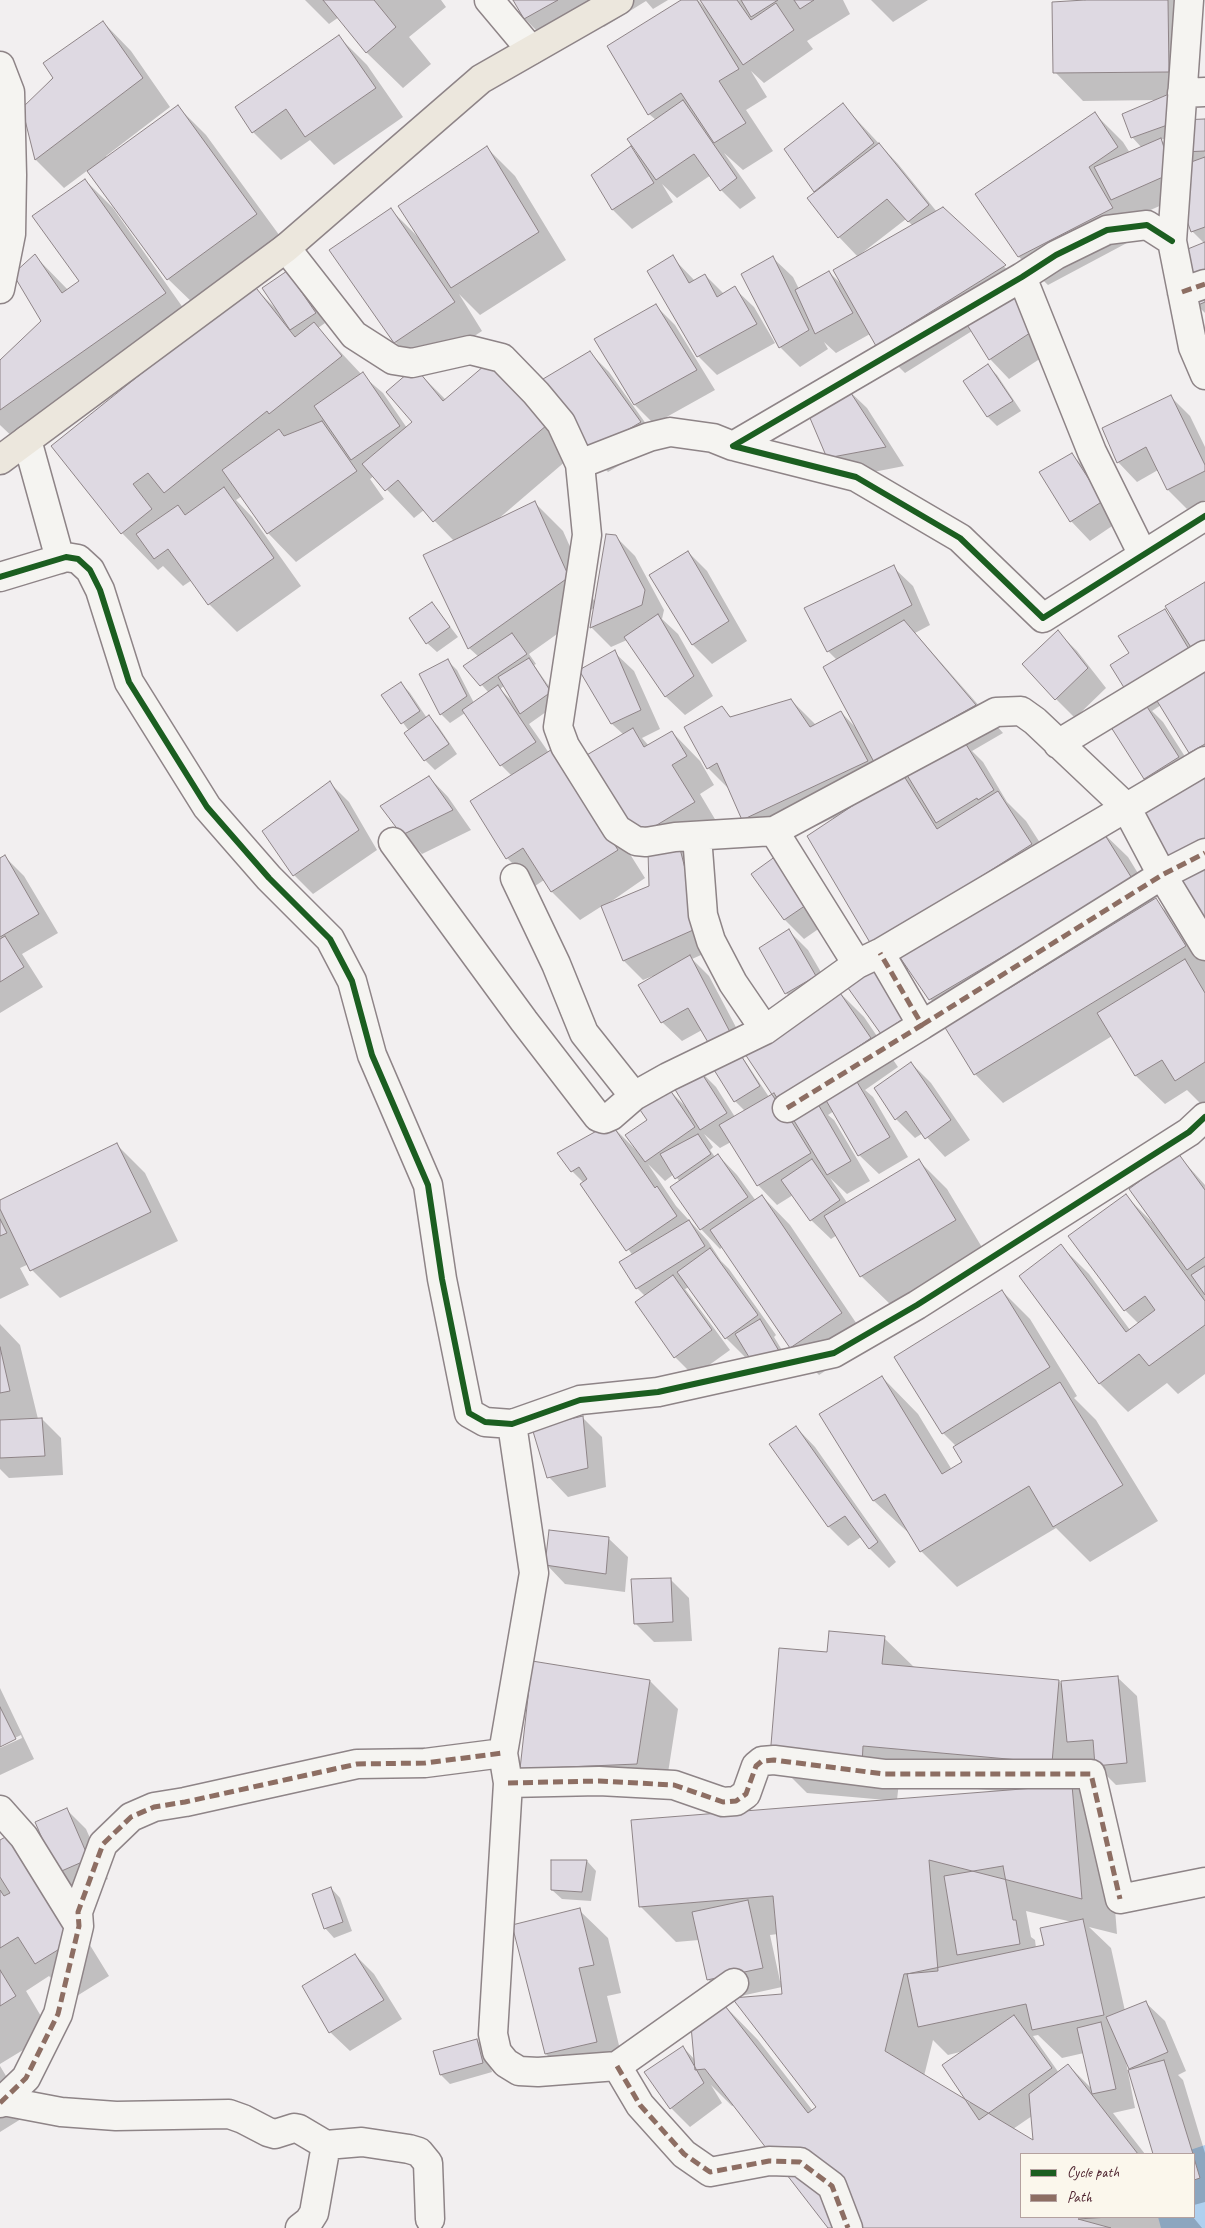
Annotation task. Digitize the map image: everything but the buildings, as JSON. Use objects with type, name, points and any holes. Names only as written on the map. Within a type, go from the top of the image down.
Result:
[{"type":"main road","points":[[0,460],[286,248],[481,79],[619,0]]},
{"type":"street","points":[[489,0],[531,50]]},
{"type":"street","points":[[1172,241],[1194,93],[1189,0]]},
{"type":"street","points":[[0,66],[10,92],[12,175],[10,234],[0,289]]},
{"type":"street","points":[[732,446],[1022,277],[1056,255],[1107,230],[1147,225],[1172,241],[1194,288],[1199,347],[1205,375]]},
{"type":"street","points":[[286,248],[354,335],[393,360],[412,363],[470,350],[502,358],[536,393],[560,423],[580,464],[587,535],[558,727],[565,746],[617,829],[636,841],[641,842],[774,831],[996,712],[1021,712],[1035,720],[1126,807],[1162,875],[1205,946]]},
{"type":"street","points":[[1022,277],[1092,452],[1143,555]]},
{"type":"street","points":[[580,464],[649,437],[670,432],[713,438],[732,446],[856,478],[960,538],[1043,618],[1205,516]]},
{"type":"street","points":[[27,440],[60,559]]},
{"type":"street","points":[[0,577],[66,557],[78,560],[90,570],[100,590],[129,682],[207,807],[269,878],[330,939],[352,981],[372,1055],[428,1185],[442,1279],[469,1413],[485,1422],[512,1424],[580,1400],[658,1392],[834,1353],[917,1305],[1024,1237],[1189,1132],[1205,1117]]},
{"type":"street","points":[[1058,744],[1205,655]]},
{"type":"street","points":[[393,842],[524,1021],[598,1117],[604,1119],[611,1116],[634,1096],[668,1077],[765,1030],[868,958],[1205,761]]},
{"type":"street","points":[[774,831],[868,958],[922,1025]]},
{"type":"street","points":[[697,836],[703,915],[711,941],[733,983],[765,1030]]},
{"type":"street","points":[[787,1108],[1162,875],[1205,852]]},
{"type":"street","points":[[514,878],[556,964],[584,1033],[634,1096]]},
{"type":"street","points":[[512,1424],[534,1573],[503,1753],[508,1783],[493,2034],[497,2052],[506,2063],[519,2072],[617,2066],[734,1983]]},
{"type":"street","points":[[2,2102],[26,2078],[58,2014],[79,1926],[78,1912],[103,1844],[130,1817],[154,1808],[357,1764],[425,1763],[503,1753]]},
{"type":"street","points":[[508,1783],[600,1781],[674,1785],[723,1802],[736,1801],[746,1794],[756,1766],[762,1762],[774,1760],[884,1774],[1091,1774],[1120,1899],[1205,1882]]},
{"type":"street","points":[[0,1810],[24,1837],[79,1926]]},
{"type":"street","points":[[617,2066],[640,2105],[684,2154],[710,2172],[770,2161],[800,2162],[832,2186],[848,2228]]},
{"type":"street","points":[[2,2102],[61,2112],[116,2116],[229,2114],[276,2134],[294,2128],[299,2129],[326,2145],[362,2142],[419,2152],[424,2157],[429,2170],[430,2219]]},
{"type":"street","points":[[300,2228],[314,2213],[326,2145]]},
{"type":"water","points":[[1205,2145],[1205,2228],[1161,2228],[1158,2218],[1195,2218],[1195,2153],[1181,2153]]},
{"type":"marked path","points":[[1182,292],[1205,284]]},
{"type":"marked path","points":[[922,1025],[1162,875],[1205,853]]},
{"type":"marked path","points":[[787,1108],[922,1025],[880,953]]},
{"type":"marked path","points":[[0,2103],[26,2078],[58,2014],[79,1926],[78,1912],[103,1844],[131,1817],[154,1807],[185,1802],[357,1764],[425,1763],[503,1753]]},
{"type":"marked path","points":[[508,1783],[599,1781],[674,1785],[723,1802],[736,1801],[746,1794],[756,1766],[762,1761],[774,1760],[884,1774],[1091,1774],[1120,1899]]},
{"type":"marked path","points":[[617,2066],[640,2105],[684,2154],[710,2172],[769,2161],[800,2162],[832,2186],[848,2228]]},
{"type":"cycle path","points":[[1172,241],[1147,225],[1107,230],[1056,255],[1022,277],[733,446],[856,477],[960,538],[1043,618],[1205,516]]},
{"type":"cycle path","points":[[0,577],[66,557],[78,559],[90,570],[100,590],[129,682],[207,807],[269,878],[330,939],[352,981],[372,1055],[428,1185],[442,1279],[469,1413],[485,1422],[512,1424],[580,1400],[658,1392],[834,1353],[917,1305],[1189,1132],[1205,1117]]}]
